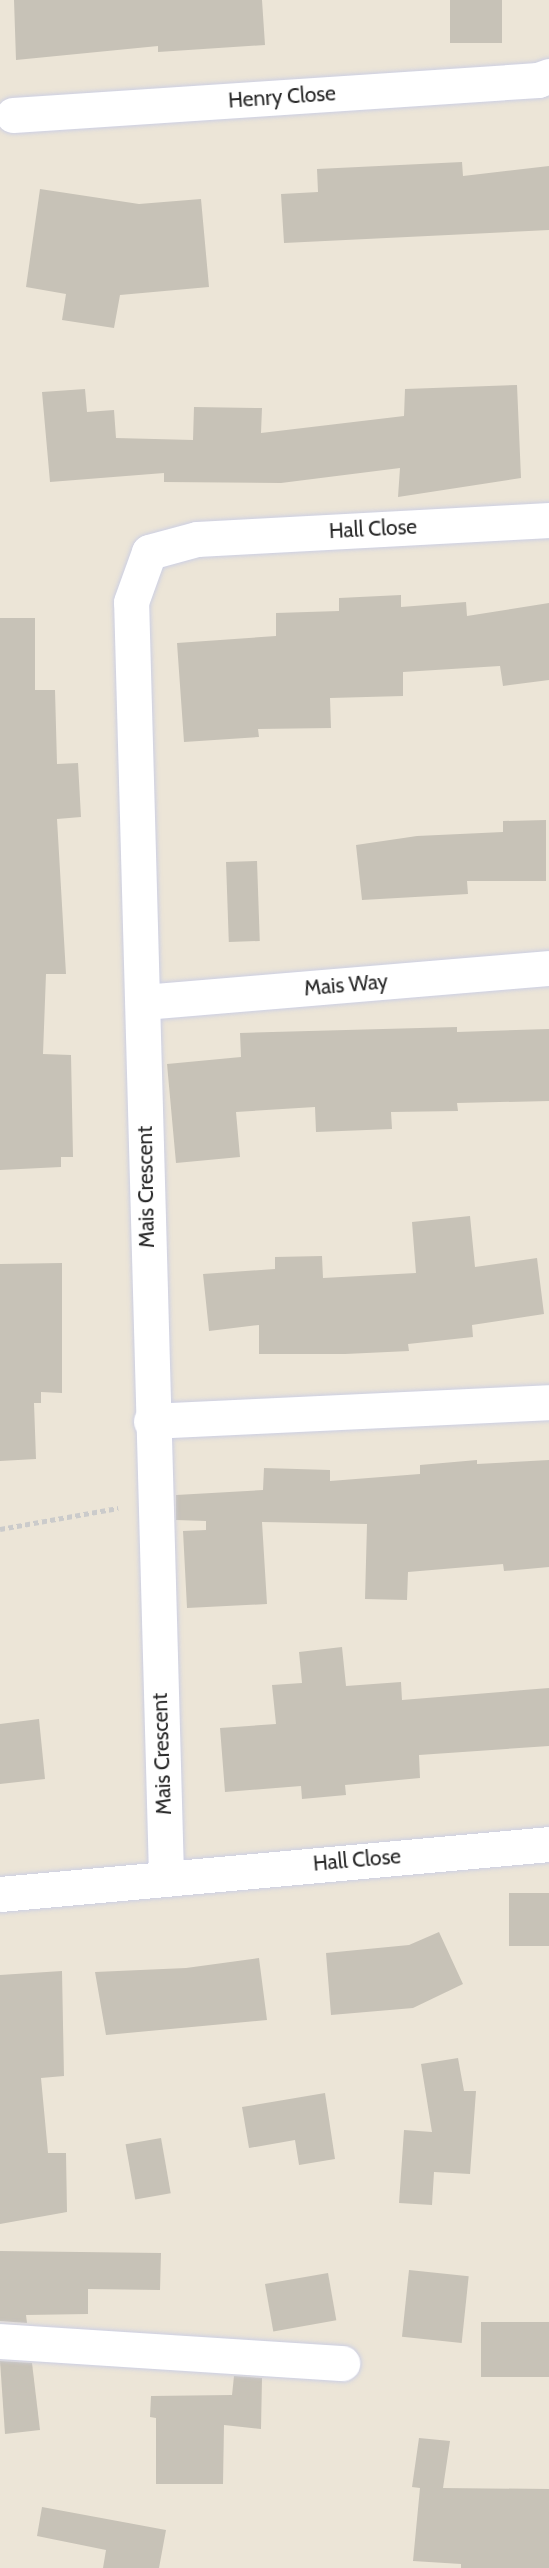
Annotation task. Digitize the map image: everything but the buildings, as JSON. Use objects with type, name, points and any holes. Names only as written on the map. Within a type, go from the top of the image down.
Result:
[{"type":"street","name":"Henry Close","points":[[13,115],[538,80],[549,76]]},
{"type":"street","name":"Hall Close","points":[[197,539],[549,520]]},
{"type":"street","name":"Mais Crescent","points":[[166,1875],[153,1502],[143,1002],[131,602],[149,552],[197,539]]},
{"type":"street","name":"Mais Way","points":[[143,1002],[549,968]]},
{"type":"street","points":[[151,1421],[549,1402]]},
{"type":"street","name":"Hall Close","points":[[0,1894],[166,1875],[549,1844]]},
{"type":"street","points":[[0,2341],[342,2363]]},
{"type":"path","points":[[0,1529],[153,1502]]}]
